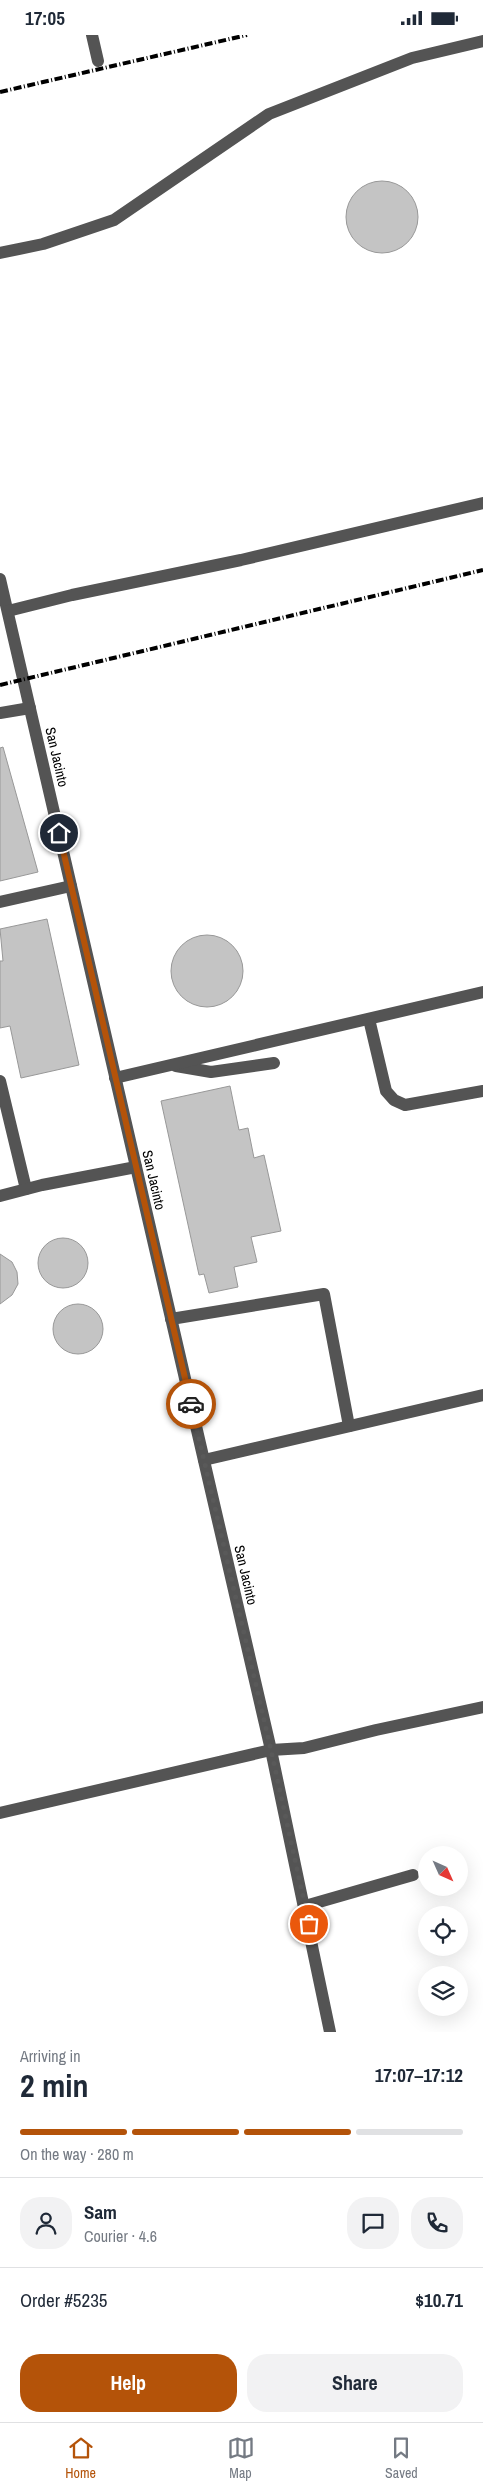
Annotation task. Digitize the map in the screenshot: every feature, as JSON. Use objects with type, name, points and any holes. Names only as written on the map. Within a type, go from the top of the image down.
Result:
[{"type":"street","points":[[92,35],[98,61]]},
{"type":"street","points":[[0,253],[42,244],[114,219],[269,113],[412,58],[483,41]]},
{"type":"street","points":[[8,611],[72,595],[241,560],[483,503]]},
{"type":"street","name":"San Jacinto","points":[[0,579],[271,1750],[330,2032]]},
{"type":"street","points":[[0,713],[30,708]]},
{"type":"street","points":[[0,902],[71,886]]},
{"type":"street","points":[[115,1078],[483,992]]},
{"type":"street","points":[[369,1019],[386,1091],[394,1100],[405,1105],[483,1091]]},
{"type":"street","points":[[171,1065],[211,1072],[274,1063]]},
{"type":"street","points":[[0,1081],[26,1189]]},
{"type":"street","points":[[0,1196],[136,1167]]},
{"type":"street","points":[[171,1319],[324,1294],[349,1426]]},
{"type":"street","points":[[204,1460],[483,1395]]},
{"type":"street","points":[[0,1813],[271,1750],[304,1748],[483,1707]]},
{"type":"street","points":[[305,1906],[413,1875]]},
{"type":"building","points":[[382,181],[402,187],[412,197],[418,217],[412,237],[402,247],[382,253],[362,247],[352,237],[346,217],[352,197],[362,187]]},
{"type":"building","points":[[3,747],[38,872],[0,881],[0,748]]},
{"type":"building","points":[[47,919],[79,1065],[21,1078],[10,1026],[0,1028],[0,961],[3,961],[0,929]]},
{"type":"building","points":[[207,935],[227,941],[237,951],[243,971],[237,991],[227,1001],[207,1007],[187,1001],[177,991],[171,971],[177,951],[187,941]]},
{"type":"building","points":[[230,1086],[239,1130],[248,1128],[254,1158],[264,1155],[281,1231],[251,1237],[257,1262],[234,1267],[238,1287],[209,1293],[204,1274],[199,1275],[161,1101]]},
{"type":"building","points":[[63,1238],[72,1240],[83,1249],[88,1263],[86,1272],[77,1283],[63,1288],[54,1286],[43,1277],[38,1263],[40,1254],[49,1243]]},
{"type":"building","points":[[0,1254],[12,1262],[17,1272],[18,1284],[12,1295],[0,1304]]},
{"type":"building","points":[[78,1304],[87,1306],[98,1315],[103,1329],[101,1338],[92,1349],[78,1354],[69,1352],[58,1343],[53,1329],[55,1320],[64,1309]]},
{"type":"railway","points":[[0,92],[247,35]]},
{"type":"railway","points":[[0,685],[483,570]]},
{"type":"way so far","points":[[191,1404],[309,1924]]},
{"type":"route","points":[[59,833],[191,1404]]}]
